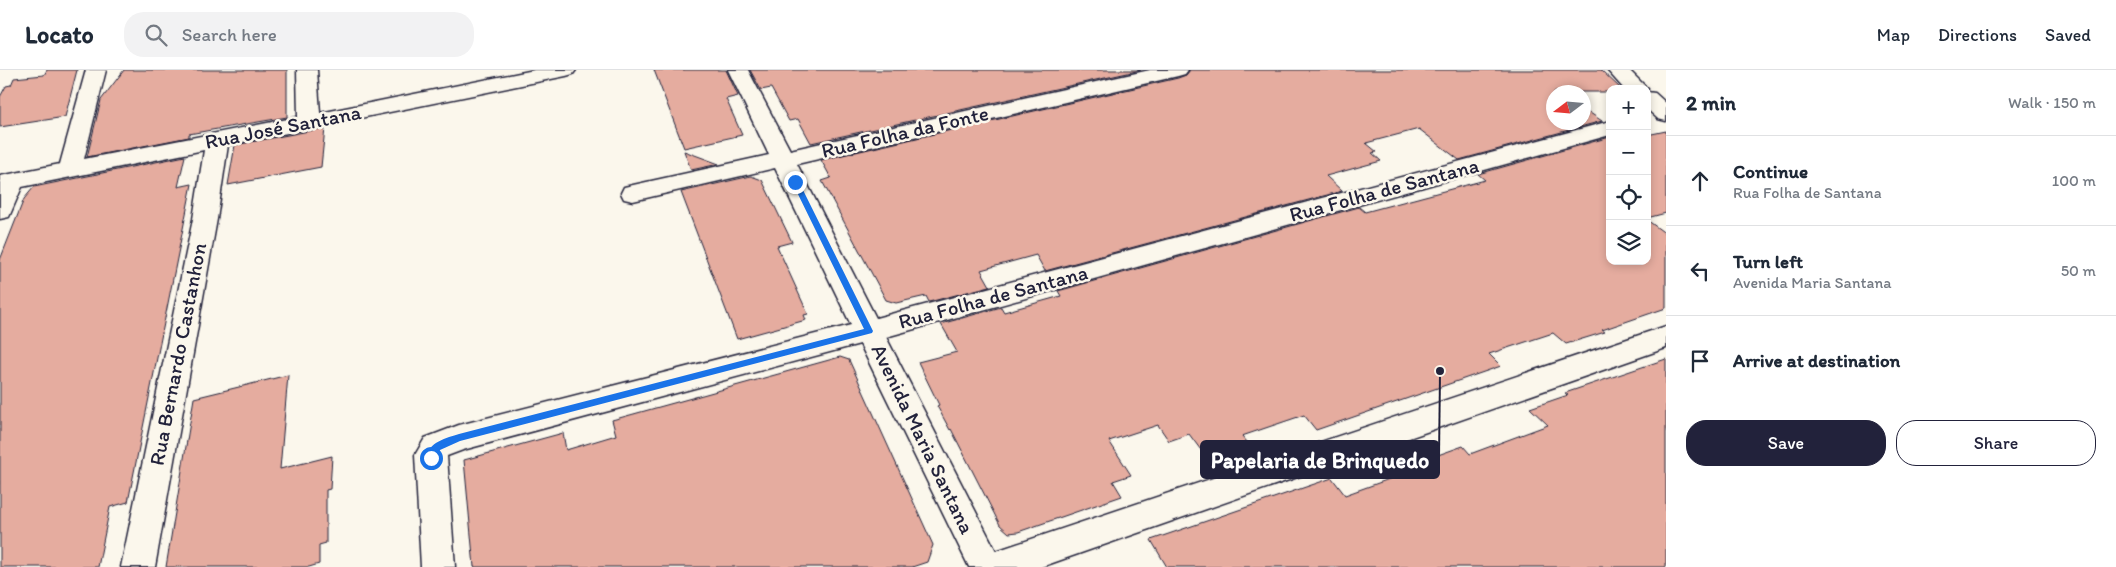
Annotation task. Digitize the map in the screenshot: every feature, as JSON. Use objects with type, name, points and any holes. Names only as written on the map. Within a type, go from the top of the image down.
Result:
[{"type":"street","points":[[70,170],[96,70]]},
{"type":"street","points":[[307,70],[309,121]]},
{"type":"street","points":[[463,90],[474,70]]},
{"type":"street","name":"Rua José Santana","points":[[6,183],[566,70]]},
{"type":"street","name":"Avenida Maria Santana","points":[[738,70],[986,567]]},
{"type":"street","name":"Rua Folha da Fonte","points":[[633,193],[1178,70]]},
{"type":"street","points":[[1617,70],[1633,85]]},
{"type":"street","points":[[1651,103],[1661,115]]},
{"type":"street","name":"Rua Folha de Santana","points":[[438,567],[432,451],[436,447],[459,438],[869,331],[1606,129]]},
{"type":"street","name":"Rua Bernardo Castanhon","points":[[138,567],[205,219],[217,140]]},
{"type":"street","points":[[0,211],[6,183]]},
{"type":"street","points":[[996,567],[1666,337]]},
{"type":"building","points":[[47,70],[77,70],[65,117],[0,127],[0,97],[6,86],[11,85],[14,78],[44,75]]},
{"type":"building","points":[[124,70],[287,70],[287,117],[189,134],[189,137],[87,157],[101,100]]},
{"type":"building","points":[[654,70],[726,70],[738,96],[726,99],[742,135],[684,148]]},
{"type":"building","points":[[750,70],[1141,70],[811,143],[798,119],[789,121],[771,88],[761,90]]},
{"type":"building","points":[[1190,70],[1601,70],[1617,85],[1606,85],[1606,92],[1591,92],[1591,85],[1546,85],[1546,130],[1569,130],[1459,160],[1419,129],[1366,143],[1377,152],[1372,153],[1381,161],[1326,176],[1342,191],[1045,271],[1036,255],[981,270],[990,286],[929,302],[926,296],[896,303],[886,300],[822,181],[831,178],[821,160],[1186,75]]},
{"type":"building","points":[[1591,114],[1602,121],[1591,124]]},
{"type":"building","points":[[325,128],[321,167],[228,185],[235,145]]},
{"type":"building","points":[[1666,131],[1666,213],[1651,217],[1651,175],[1651,134]]},
{"type":"building","points":[[1606,138],[1606,265],[1651,265],[1651,223],[1666,234],[1666,308],[1602,330],[1605,332],[1566,344],[1553,333],[1489,354],[1501,366],[1316,430],[1304,415],[1242,436],[1258,455],[1235,463],[1232,459],[1212,465],[1189,434],[1169,441],[1158,425],[1109,441],[1131,475],[1113,481],[1122,496],[1018,532],[1009,533],[1000,525],[951,429],[937,406],[939,405],[918,362],[957,352],[941,324],[1001,307],[1004,312],[1061,296],[1058,291],[1359,207],[1365,212],[1485,180],[1478,174]]},
{"type":"building","points":[[684,151],[719,164],[691,170]]},
{"type":"building","points":[[185,156],[178,187],[192,184],[128,502],[110,507],[98,567],[0,567],[0,260],[24,199],[34,187]]},
{"type":"building","points":[[751,176],[762,180],[792,242],[777,246],[808,314],[804,315],[806,320],[737,339],[681,192]]},
{"type":"building","points":[[840,357],[849,360],[933,545],[927,562],[912,567],[474,567],[464,460],[563,433],[566,450],[616,435],[612,420]]},
{"type":"building","points":[[1666,359],[1666,567],[1167,567],[1151,540],[1332,478],[1345,495],[1428,465],[1424,460],[1463,446],[1470,454],[1548,425],[1530,408],[1568,395],[1565,393]]},
{"type":"building","points":[[288,375],[280,469],[332,456],[330,489],[326,490],[326,543],[319,545],[319,564],[309,567],[166,567],[194,398]]},
{"type":"place","name":"Papelaria de Brinquedo","points":[[1440,371]]},
{"type":"route","points":[[431,458],[432,451],[436,447],[459,438],[869,331],[795,182]]}]
